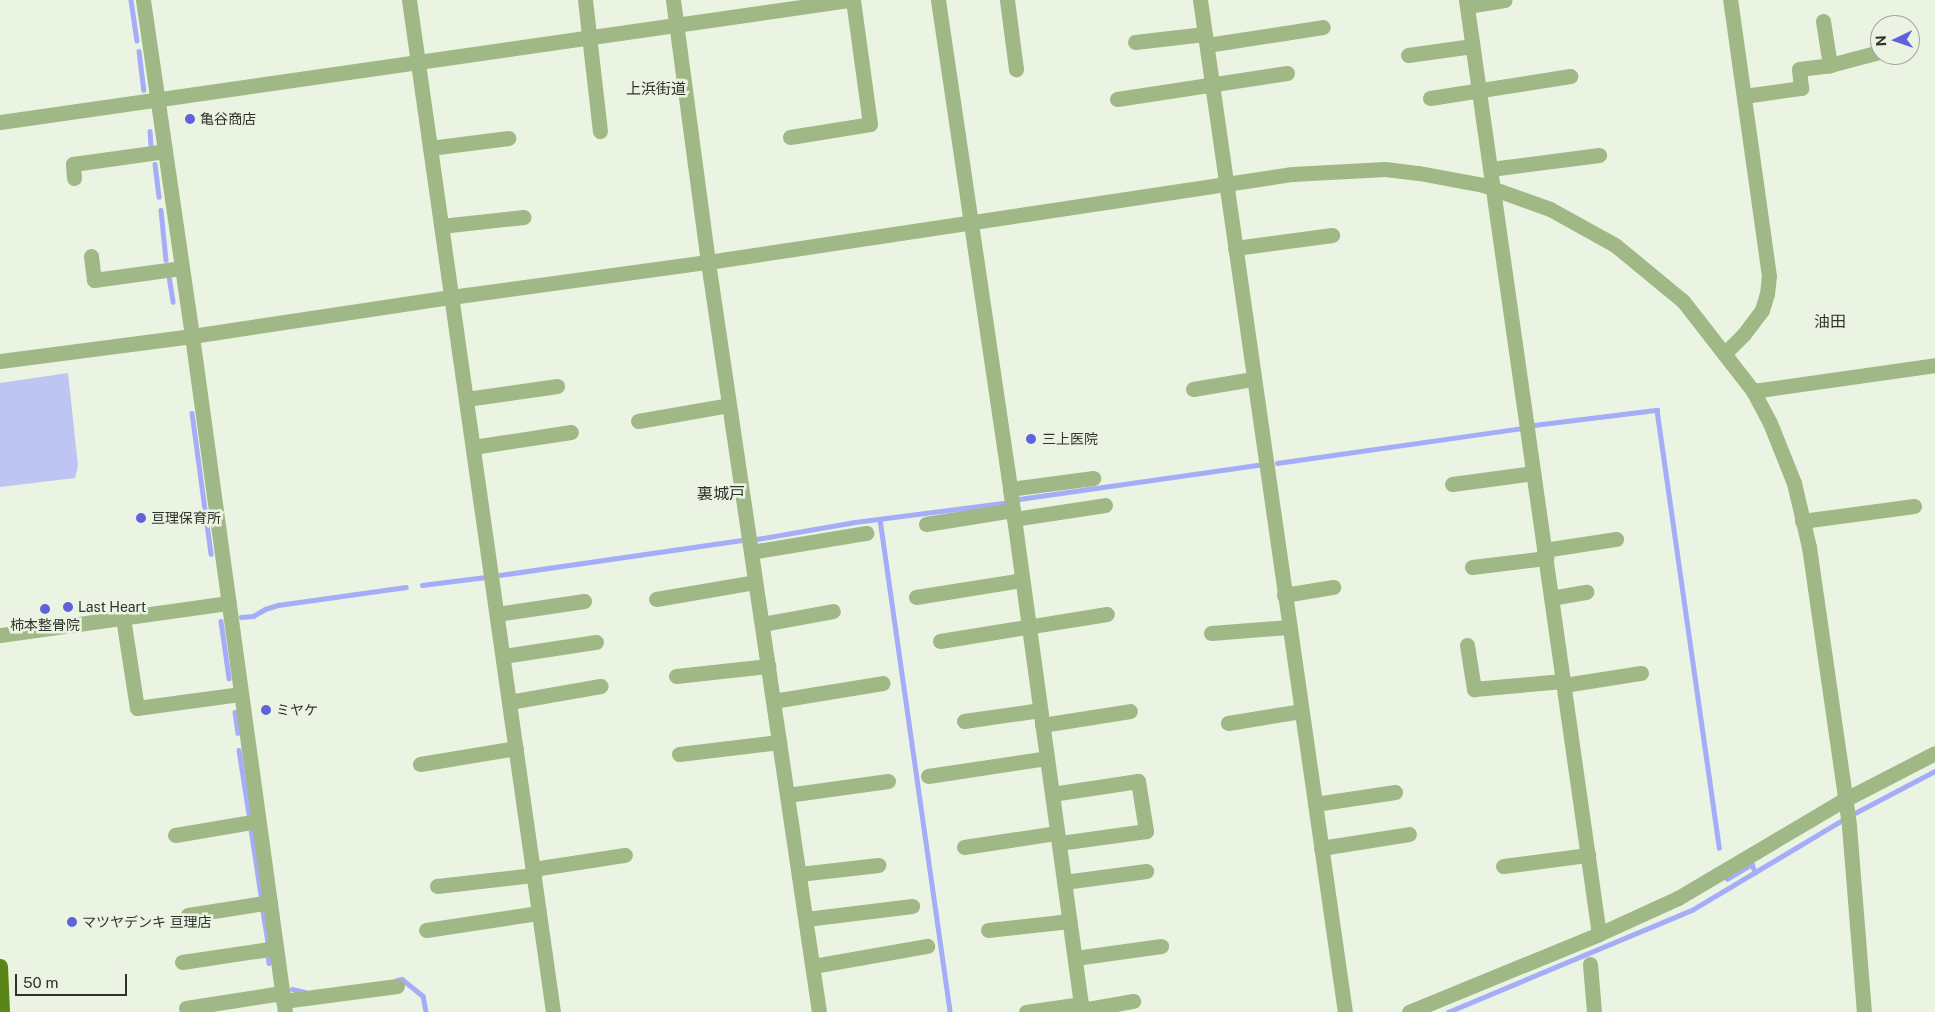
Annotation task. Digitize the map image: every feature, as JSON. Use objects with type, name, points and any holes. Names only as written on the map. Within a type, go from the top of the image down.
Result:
[{"type":"main road","points":[[0,966],[2,1012]]},
{"type":"street","points":[[143,0],[192,336],[284,1002]]},
{"type":"street","points":[[409,0],[553,1012]]},
{"type":"street","points":[[585,0],[600,131]]},
{"type":"street","points":[[672,0],[708,262],[819,1012]]},
{"type":"street","points":[[0,122],[590,36],[852,0],[870,124],[790,137]]},
{"type":"street","points":[[938,0],[1014,514],[1082,1009]]},
{"type":"street","points":[[1007,0],[1016,70]]},
{"type":"street","points":[[1203,0],[1212,85],[1253,379],[1345,1012]]},
{"type":"street","points":[[1505,0],[1466,3],[1599,934]]},
{"type":"street","points":[[1724,354],[1762,310],[1768,294],[1769,276],[1730,0]]},
{"type":"street","points":[[1823,21],[1830,65]]},
{"type":"street","points":[[1135,42],[1206,39],[1323,27]]},
{"type":"street","points":[[1408,55],[1472,46]]},
{"type":"street","points":[[1744,96],[1801,88],[1799,69],[1830,65],[1870,54]]},
{"type":"street","points":[[1117,99],[1287,73]]},
{"type":"street","points":[[1430,98],[1570,76]]},
{"type":"street","points":[[430,148],[508,138]]},
{"type":"street","points":[[74,178],[73,164],[165,151]]},
{"type":"street","points":[[1491,169],[1599,154]]},
{"type":"street","points":[[0,361],[192,336],[452,297],[708,262],[1292,174],[1385,169],[1418,173],[1493,188],[1550,209],[1616,244],[1683,301],[1753,391],[1770,424],[1790,475],[1809,547],[1849,826],[1864,1012]]},
{"type":"street","points":[[441,226],[524,217]]},
{"type":"street","points":[[1236,248],[1332,235]]},
{"type":"street","points":[[91,256],[94,280],[182,268]]},
{"type":"street","points":[[1753,391],[1935,365]]},
{"type":"street","points":[[1193,389],[1253,379]]},
{"type":"street","points":[[466,399],[557,386]]},
{"type":"street","points":[[638,421],[729,405]]},
{"type":"street","points":[[473,447],[571,432]]},
{"type":"street","points":[[1452,484],[1533,473]]},
{"type":"street","points":[[1010,490],[1093,478]]},
{"type":"street","points":[[926,524],[1105,506]]},
{"type":"street","points":[[1802,521],[1914,506]]},
{"type":"street","points":[[751,552],[866,534]]},
{"type":"street","points":[[1472,567],[1616,539]]},
{"type":"street","points":[[916,597],[1022,580]]},
{"type":"street","points":[[656,600],[756,582]]},
{"type":"street","points":[[1284,595],[1333,587]]},
{"type":"street","points":[[1551,598],[1586,592]]},
{"type":"street","points":[[497,614],[584,601]]},
{"type":"street","points":[[0,635],[228,603]]},
{"type":"street","points":[[762,624],[833,611]]},
{"type":"street","points":[[940,641],[1107,614]]},
{"type":"street","points":[[123,618],[137,708],[241,694]]},
{"type":"street","points":[[1211,633],[1289,627]]},
{"type":"street","points":[[503,656],[596,642]]},
{"type":"street","points":[[1466,645],[1474,689],[1563,683],[1641,673]]},
{"type":"street","points":[[676,676],[768,666]]},
{"type":"street","points":[[773,701],[883,682]]},
{"type":"street","points":[[509,702],[601,686]]},
{"type":"street","points":[[1228,723],[1301,710]]},
{"type":"street","points":[[964,722],[1130,711]]},
{"type":"street","points":[[679,754],[779,742]]},
{"type":"street","points":[[420,764],[516,748]]},
{"type":"street","points":[[1409,1012],[1599,934],[1678,898],[1844,800],[1935,753]]},
{"type":"street","points":[[928,776],[1047,758]]},
{"type":"street","points":[[787,796],[888,781]]},
{"type":"street","points":[[964,847],[1146,831],[1138,782],[1052,794]]},
{"type":"street","points":[[1315,804],[1395,792]]},
{"type":"street","points":[[175,835],[258,821]]},
{"type":"street","points":[[1321,848],[1409,834]]},
{"type":"street","points":[[437,886],[533,872],[625,855]]},
{"type":"street","points":[[1503,866],[1588,855]]},
{"type":"street","points":[[799,874],[878,865]]},
{"type":"street","points":[[1064,882],[1146,871]]},
{"type":"street","points":[[188,915],[270,902]]},
{"type":"street","points":[[806,919],[912,906]]},
{"type":"street","points":[[426,930],[539,913]]},
{"type":"street","points":[[988,930],[1070,921]]},
{"type":"street","points":[[813,966],[927,946]]},
{"type":"street","points":[[1075,958],[1161,946]]},
{"type":"street","points":[[182,962],[276,948]]},
{"type":"street","points":[[1590,964],[1594,1012]]},
{"type":"street","points":[[186,1008],[284,1002],[397,986]]},
{"type":"street","points":[[1026,1012],[1082,1009],[1133,1001]]},
{"type":"shaded area","points":[[68,373],[78,466],[75,478],[0,487],[0,383]]},
{"type":"waterway","points":[[131,0],[137,41]]},
{"type":"waterway","points":[[139,51],[144,90]]},
{"type":"waterway","points":[[150,131],[151,145]]},
{"type":"waterway","points":[[155,164],[159,197]]},
{"type":"waterway","points":[[161,210],[166,260]]},
{"type":"waterway","points":[[169,276],[173,302]]},
{"type":"waterway","points":[[1534,425],[1657,410],[1719,848]]},
{"type":"waterway","points":[[192,413],[211,554]]},
{"type":"waterway","points":[[1277,463],[1522,428]]},
{"type":"waterway","points":[[1019,499],[1259,465]]},
{"type":"waterway","points":[[757,539],[855,522],[1003,503]]},
{"type":"waterway","points":[[880,519],[950,1012]]},
{"type":"waterway","points":[[500,575],[743,540]]},
{"type":"waterway","points":[[422,585],[485,577]]},
{"type":"waterway","points":[[241,617],[253,616],[265,609],[278,605],[406,587]]},
{"type":"waterway","points":[[221,621],[229,678]]},
{"type":"waterway","points":[[235,712],[238,733]]},
{"type":"waterway","points":[[239,750],[249,814]]},
{"type":"waterway","points":[[1853,814],[1935,771]]},
{"type":"waterway","points":[[1448,1012],[1692,910],[1841,821]]},
{"type":"waterway","points":[[251,829],[261,895]]},
{"type":"waterway","points":[[1727,879],[1752,864],[1755,872]]},
{"type":"waterway","points":[[263,911],[268,942]]},
{"type":"waterway","points":[[268,955],[269,963]]},
{"type":"waterway","points":[[397,980],[402,979],[423,996],[426,1012]]},
{"type":"waterway","points":[[292,989],[305,992]]},
{"type":"place","name":"亀谷商店","points":[[190,119]]},
{"type":"place","name":"三上医院","points":[[1031,439]]},
{"type":"place","name":"亘理保育所","points":[[141,518]]},
{"type":"place","name":"Last Heart","points":[[68,607]]},
{"type":"place","name":"柿本整骨院","points":[[45,609]]},
{"type":"place","name":"ミヤケ","points":[[266,710]]},
{"type":"place","name":"マツヤデンキ 亘理店","points":[[72,922]]},
{"type":"district","name":"上浜街道","points":[[656,89]]},
{"type":"district","name":"油田","points":[[1830,322]]},
{"type":"district","name":"裏城戸","points":[[721,494]]}]
